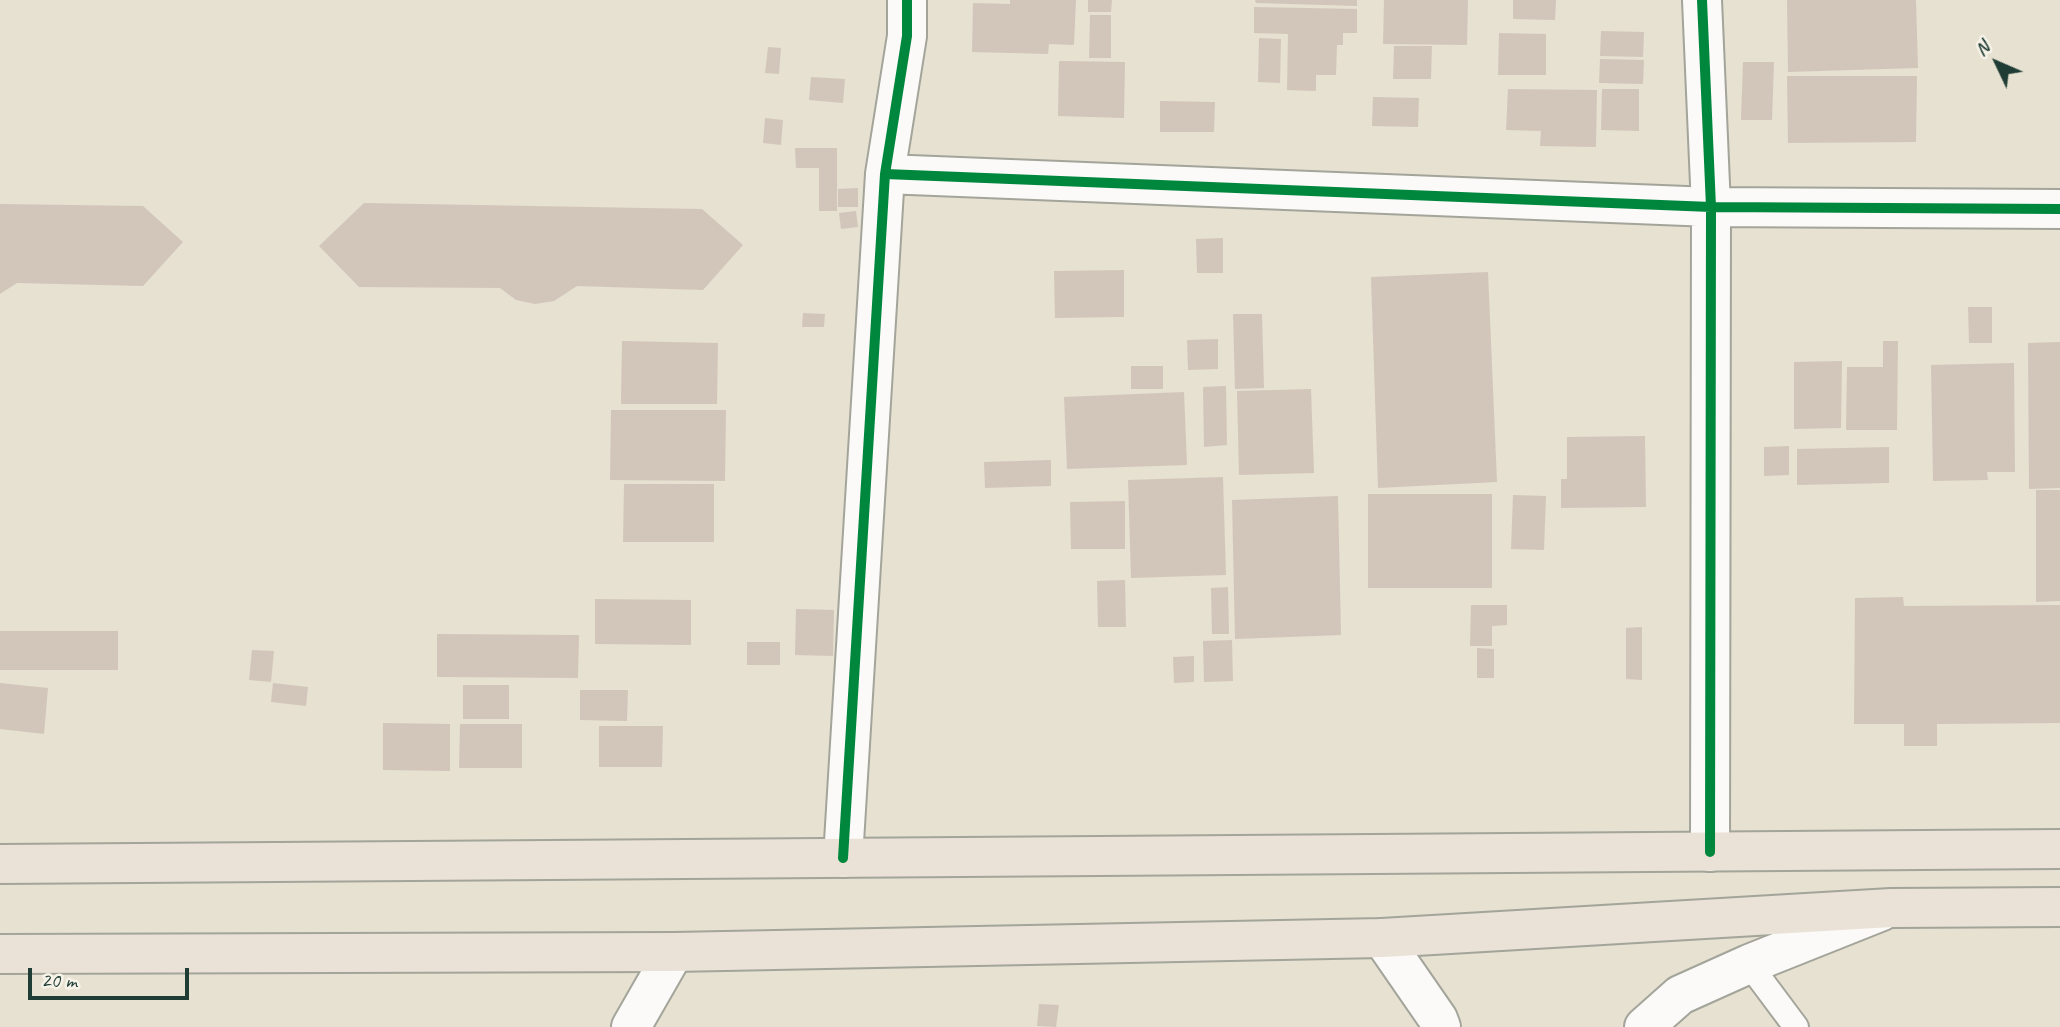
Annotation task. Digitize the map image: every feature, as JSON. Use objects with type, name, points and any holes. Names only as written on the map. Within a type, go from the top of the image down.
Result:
[{"type":"highway","points":[[0,864],[2060,849]]},
{"type":"highway","points":[[0,954],[674,952],[1382,938],[1891,908],[2060,907]]},
{"type":"street","points":[[843,858],[885,174],[907,36],[907,0]]},
{"type":"street","points":[[1702,0],[1712,207],[1710,852]]},
{"type":"street","points":[[885,174],[1712,207],[2060,209]]},
{"type":"street","points":[[1644,1027],[1680,995],[1749,964],[1891,908]]},
{"type":"street","points":[[1382,938],[1441,1027]]},
{"type":"street","points":[[631,1027],[674,952]]},
{"type":"lane","points":[[1749,964],[1796,1027]]},
{"type":"building","points":[[1010,0],[1076,0],[1074,45],[1049,44],[1048,54],[972,52],[973,3],[1010,4]]},
{"type":"building","points":[[1088,0],[1112,0],[1111,12],[1088,12]]},
{"type":"building","points":[[1255,0],[1357,0],[1357,6],[1256,3]]},
{"type":"building","points":[[1384,0],[1468,0],[1467,45],[1383,44]]},
{"type":"building","points":[[1513,0],[1556,0],[1555,20],[1513,19]]},
{"type":"building","points":[[1787,0],[1916,0],[1918,68],[1788,72]]},
{"type":"building","points":[[1254,7],[1357,9],[1357,33],[1343,33],[1343,45],[1337,45],[1336,75],[1316,75],[1316,91],[1287,90],[1288,34],[1254,33]]},
{"type":"building","points":[[1090,15],[1111,15],[1111,58],[1089,58]]},
{"type":"building","points":[[1601,31],[1644,32],[1643,57],[1600,56]]},
{"type":"building","points":[[1499,33],[1546,34],[1546,75],[1498,75]]},
{"type":"building","points":[[1259,38],[1281,39],[1280,83],[1258,82]]},
{"type":"building","points":[[1394,46],[1432,46],[1431,79],[1393,79]]},
{"type":"building","points":[[768,47],[781,48],[779,74],[765,73]]},
{"type":"building","points":[[1600,59],[1644,60],[1643,84],[1599,83]]},
{"type":"building","points":[[1059,61],[1125,62],[1124,118],[1058,116]]},
{"type":"building","points":[[1743,62],[1774,62],[1772,120],[1741,120]]},
{"type":"building","points":[[1787,76],[1917,76],[1916,142],[1788,143]]},
{"type":"building","points":[[811,77],[845,79],[843,103],[809,100]]},
{"type":"building","points":[[1508,89],[1597,90],[1596,147],[1540,146],[1541,131],[1506,130]]},
{"type":"building","points":[[1602,89],[1639,89],[1639,131],[1601,130]]},
{"type":"building","points":[[1373,97],[1419,98],[1418,127],[1372,126]]},
{"type":"building","points":[[1160,101],[1215,102],[1214,132],[1160,132]]},
{"type":"building","points":[[765,118],[783,120],[781,145],[763,143]]},
{"type":"building","points":[[795,148],[837,148],[837,211],[819,211],[819,168],[796,168]]},
{"type":"building","points":[[858,188],[858,207],[838,207],[838,189]]},
{"type":"building","points":[[364,203],[702,209],[743,245],[703,290],[577,286],[554,301],[535,304],[516,300],[500,288],[359,287],[319,246]]},
{"type":"building","points":[[0,204],[143,206],[183,242],[143,286],[17,283],[0,294]]},
{"type":"building","points":[[856,211],[858,227],[841,229],[839,213]]},
{"type":"building","points":[[1223,238],[1223,273],[1197,273],[1196,239]]},
{"type":"building","points":[[1124,270],[1124,317],[1055,318],[1054,271]]},
{"type":"building","points":[[1488,272],[1497,482],[1378,488],[1371,277]]},
{"type":"building","points":[[1968,307],[1992,307],[1992,343],[1969,343]]},
{"type":"building","points":[[803,313],[825,314],[824,327],[802,327]]},
{"type":"building","points":[[1233,314],[1262,314],[1264,388],[1235,389]]},
{"type":"building","points":[[1218,339],[1218,369],[1188,370],[1187,340]]},
{"type":"building","points":[[622,341],[718,343],[717,404],[621,404]]},
{"type":"building","points":[[1883,341],[1898,341],[1897,430],[1846,430],[1847,367],[1883,367]]},
{"type":"building","points":[[2060,342],[2060,488],[2029,489],[2028,343]]},
{"type":"building","points":[[1842,361],[1841,428],[1794,429],[1794,362]]},
{"type":"building","points":[[2014,363],[2015,472],[1987,472],[1988,480],[1933,481],[1931,365]]},
{"type":"building","points":[[1131,366],[1163,366],[1163,389],[1131,389]]},
{"type":"building","points":[[1226,386],[1227,445],[1204,447],[1203,387]]},
{"type":"building","points":[[1311,389],[1314,473],[1239,475],[1237,391]]},
{"type":"building","points":[[1184,392],[1187,465],[1067,469],[1064,397]]},
{"type":"building","points":[[611,410],[726,410],[725,481],[610,480]]},
{"type":"building","points":[[1645,436],[1646,507],[1561,508],[1561,479],[1567,479],[1567,437]]},
{"type":"building","points":[[1789,446],[1789,475],[1764,476],[1764,447]]},
{"type":"building","points":[[1889,447],[1889,483],[1797,485],[1797,449]]},
{"type":"building","points":[[1051,460],[1051,486],[985,488],[984,462]]},
{"type":"building","points":[[1223,477],[1226,575],[1131,578],[1128,480]]},
{"type":"building","points":[[624,484],[714,484],[714,542],[623,542]]},
{"type":"building","points":[[2036,490],[2060,490],[2060,601],[2036,602]]},
{"type":"building","points":[[1368,494],[1492,494],[1492,588],[1368,588]]},
{"type":"building","points":[[1513,495],[1546,496],[1544,550],[1511,549]]},
{"type":"building","points":[[1338,496],[1341,635],[1235,639],[1232,500]]},
{"type":"building","points":[[1125,501],[1125,549],[1071,549],[1070,502]]},
{"type":"building","points":[[1125,580],[1126,627],[1098,627],[1097,581]]},
{"type":"building","points":[[1228,587],[1229,634],[1212,634],[1211,588]]},
{"type":"building","points":[[1903,597],[1904,606],[2060,605],[2060,723],[1937,724],[1937,746],[1904,746],[1904,724],[1854,724],[1855,598]]},
{"type":"building","points":[[595,599],[691,600],[691,645],[595,644]]},
{"type":"building","points":[[1471,605],[1507,605],[1507,625],[1492,626],[1492,646],[1470,646]]},
{"type":"building","points":[[796,609],[834,610],[833,656],[795,655]]},
{"type":"building","points":[[1642,627],[1642,680],[1626,679],[1626,628]]},
{"type":"building","points":[[0,631],[118,631],[118,670],[0,670]]},
{"type":"building","points":[[437,634],[579,635],[578,678],[437,677]]},
{"type":"building","points":[[1232,640],[1233,681],[1204,682],[1203,641]]},
{"type":"building","points":[[747,642],[780,642],[780,665],[747,665]]},
{"type":"building","points":[[1477,648],[1494,649],[1494,678],[1477,678]]},
{"type":"building","points":[[252,650],[274,651],[271,682],[249,680]]},
{"type":"building","points":[[1194,656],[1194,682],[1174,683],[1173,657]]},
{"type":"building","points":[[0,683],[48,688],[44,734],[0,729]]},
{"type":"building","points":[[273,683],[308,687],[306,706],[271,702]]},
{"type":"building","points":[[463,685],[509,685],[509,719],[463,719]]},
{"type":"building","points":[[580,690],[628,690],[627,721],[580,720]]},
{"type":"building","points":[[383,723],[450,724],[450,771],[383,770]]},
{"type":"building","points":[[460,724],[522,724],[522,768],[459,768]]},
{"type":"building","points":[[599,726],[663,726],[662,767],[599,767]]},
{"type":"building","points":[[1039,1004],[1059,1005],[1056,1027],[1037,1026]]},
{"type":"cycle path","points":[[843,858],[885,174],[907,36],[907,0]]},
{"type":"cycle path","points":[[1702,0],[1711,207],[1710,852]]},
{"type":"cycle path","points":[[885,174],[1711,207],[2060,209]]}]
